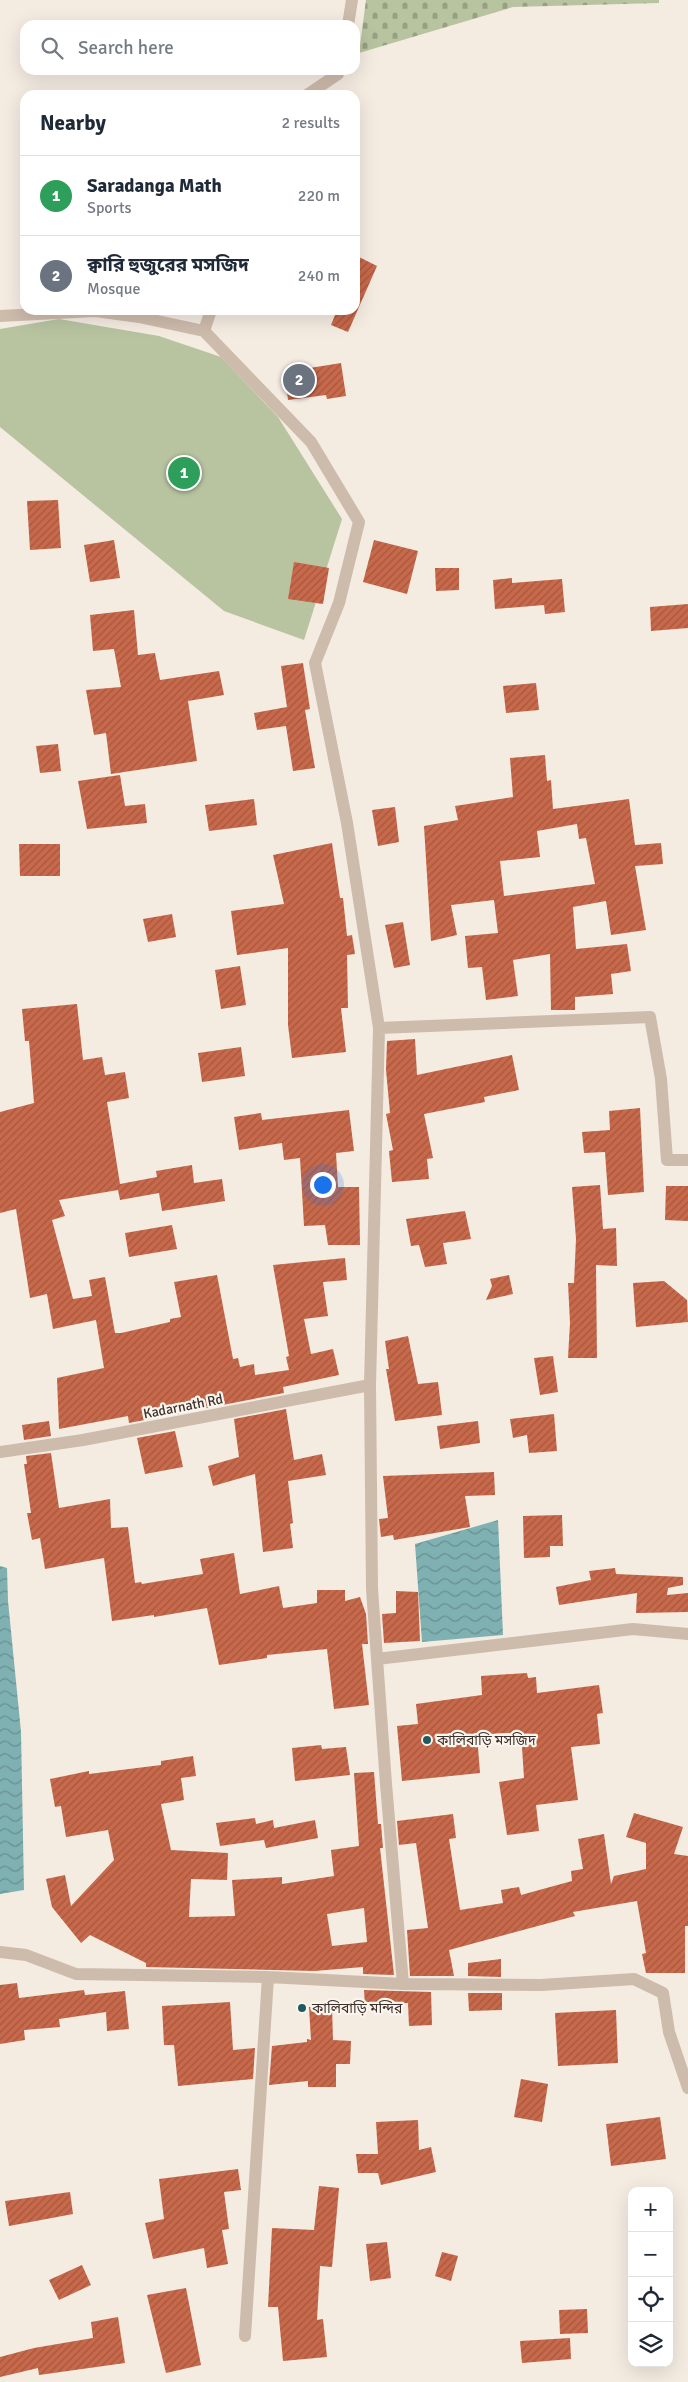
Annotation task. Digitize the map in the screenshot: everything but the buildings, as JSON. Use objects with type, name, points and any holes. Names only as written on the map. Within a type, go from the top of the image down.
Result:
[{"type":"street","points":[[349,20],[352,0]]},
{"type":"street","points":[[314,90],[337,75]]},
{"type":"street","points":[[0,316],[20,315]]},
{"type":"street","points":[[124,315],[204,331],[311,442],[359,522],[339,603],[315,663],[348,824],[379,1028],[370,1385],[372,1589],[403,1984]]},
{"type":"street","points":[[204,331],[209,315]]},
{"type":"street","points":[[379,1028],[650,1017],[662,1079],[668,1160],[688,1160]]},
{"type":"street","name":"Kadarnath Rd","points":[[0,1452],[83,1440],[370,1385]]},
{"type":"street","points":[[377,1659],[633,1629],[688,1634]]},
{"type":"street","points":[[0,1952],[26,1955],[76,1974],[268,1977],[403,1984],[541,1985],[634,1980],[663,1993],[669,2032],[688,2088]]},
{"type":"street","points":[[245,2336],[268,1977]]},
{"type":"green space","points":[[366,0],[659,0],[659,3],[513,7],[360,53]]},
{"type":"green space","points":[[59,319],[159,336],[221,357],[278,417],[342,519],[304,640],[224,611],[0,427],[0,329]]},
{"type":"water","points":[[498,1520],[503,1635],[422,1642],[415,1544]]},
{"type":"water","points":[[0,1566],[7,1568],[8,1601],[21,1732],[24,1890],[0,1894]]},
{"type":"place","name":"ক্বারি হুজুরের মসজিদ","points":[[299,380]]},
{"type":"place","name":"Saradanga Math","points":[[184,473]]},
{"type":"place","name":"কালিবাড়ি মসজিদ","points":[[427,1740]]},
{"type":"place","name":"কালিবাড়ি মন্দির","points":[[302,2008]]}]
